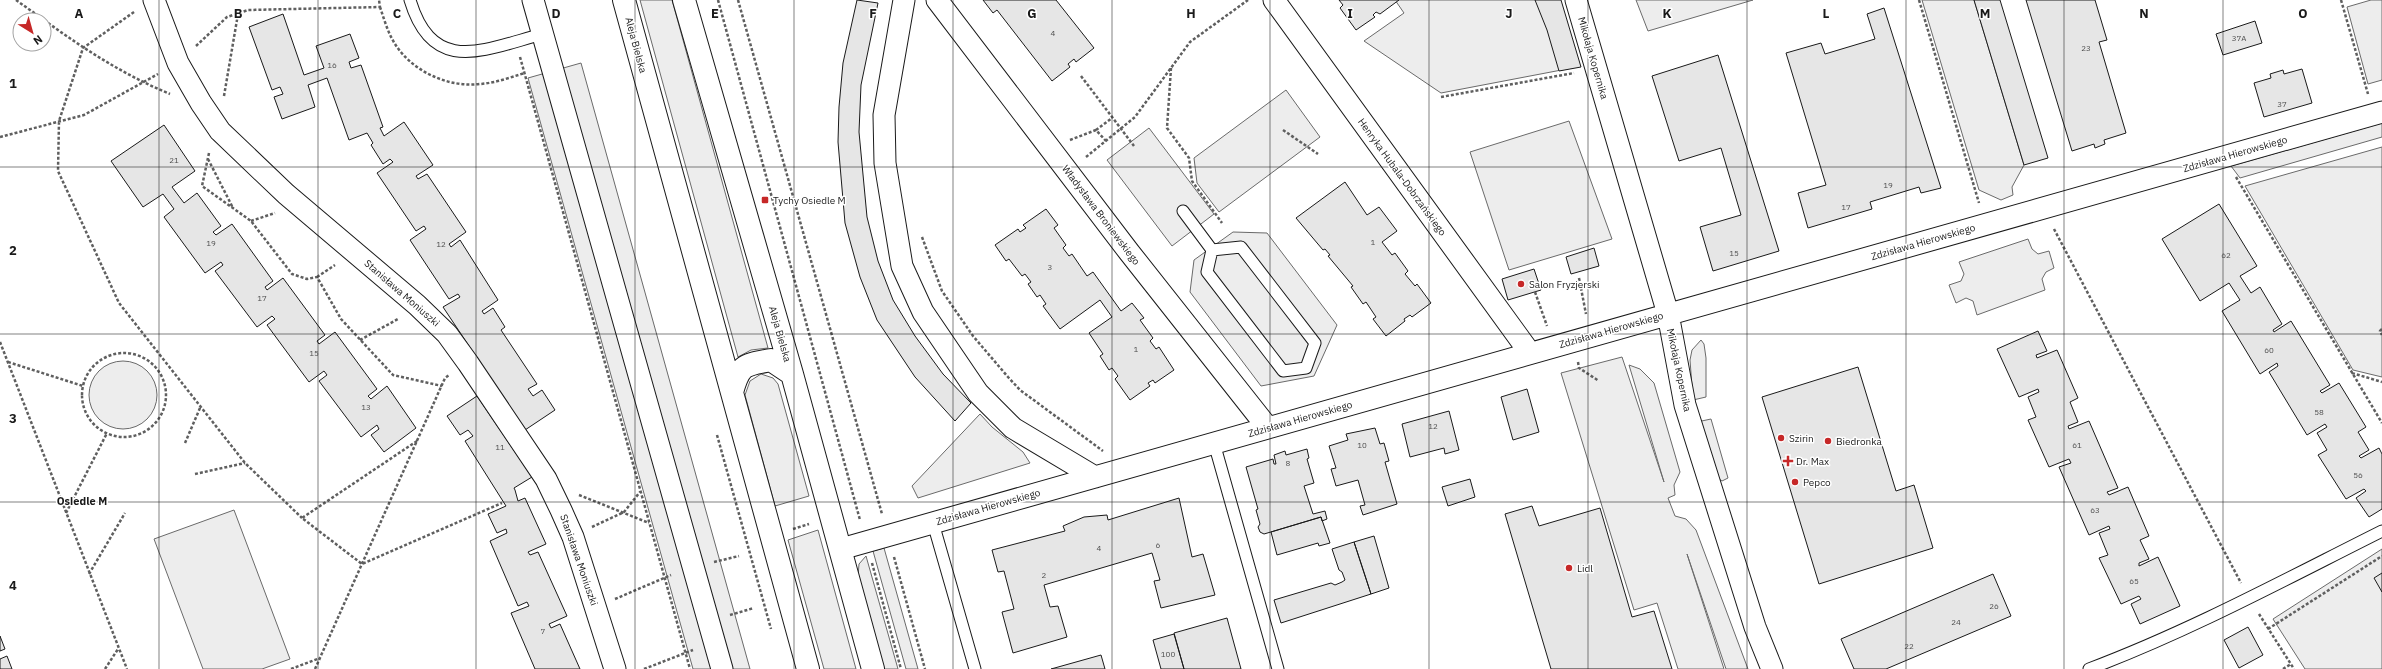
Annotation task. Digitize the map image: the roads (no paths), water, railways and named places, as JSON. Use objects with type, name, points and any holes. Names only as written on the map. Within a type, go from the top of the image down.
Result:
[{"type":"main road","name":"Aleja Bielska","points":[[624,0],[808,669]]},
{"type":"main road","name":"Aleja Bielska","points":[[684,0],[792,374],[873,669]]},
{"type":"main road","points":[[732,392],[738,372],[749,364],[771,360],[792,374]]},
{"type":"street","points":[[534,0],[722,669]]},
{"type":"street","points":[[904,0],[884,115],[885,163],[902,266],[923,312],[978,392],[1013,428],[1096,477]]},
{"type":"street","name":"Henryka Hubala-Dobrzańskiego","points":[[1274,0],[1530,353]]},
{"type":"street","name":"Mikołaja Kopernika","points":[[1576,0],[1668,314],[1685,405],[1755,627],[1772,669]]},
{"type":"street","name":"Władysława Broniewskiego","points":[[944,3],[1129,252],[1268,428]]},
{"type":"street","name":"Stanisława Moniuszki","points":[[146,4],[201,103],[220,131],[246,156],[420,307],[447,334],[468,363],[546,479],[573,537],[615,669]]},
{"type":"street","name":"Zdzisława Hierowskiego","points":[[841,549],[2378,113]]},
{"type":"lane","points":[[410,0],[415,18],[425,34],[445,48],[456,52],[472,52],[543,34]]},
{"type":"lane","points":[[1183,211],[1212,250],[1207,272],[1283,371],[1306,368],[1315,343],[1241,247],[1212,250]]},
{"type":"lane","points":[[1214,443],[1278,669]]},
{"type":"lane","points":[[933,523],[975,669]]},
{"type":"lane","points":[[2089,669],[2124,656],[2249,597],[2382,531]]},
{"type":"place","name":"Tychy Osiedle M","points":[[765,200]]},
{"type":"place","name":"Salon Fryzjerski","points":[[1521,284]]},
{"type":"place","name":"Szirin","points":[[1781,438]]},
{"type":"place","name":"Biedronka","points":[[1828,441]]},
{"type":"place","name":"Dr. Max","points":[[1788,461]]},
{"type":"place","name":"Pepco","points":[[1795,482]]},
{"type":"place","name":"Lidl","points":[[1569,568]]},
{"type":"district","name":"Osiedle M","points":[[82,501]]}]
